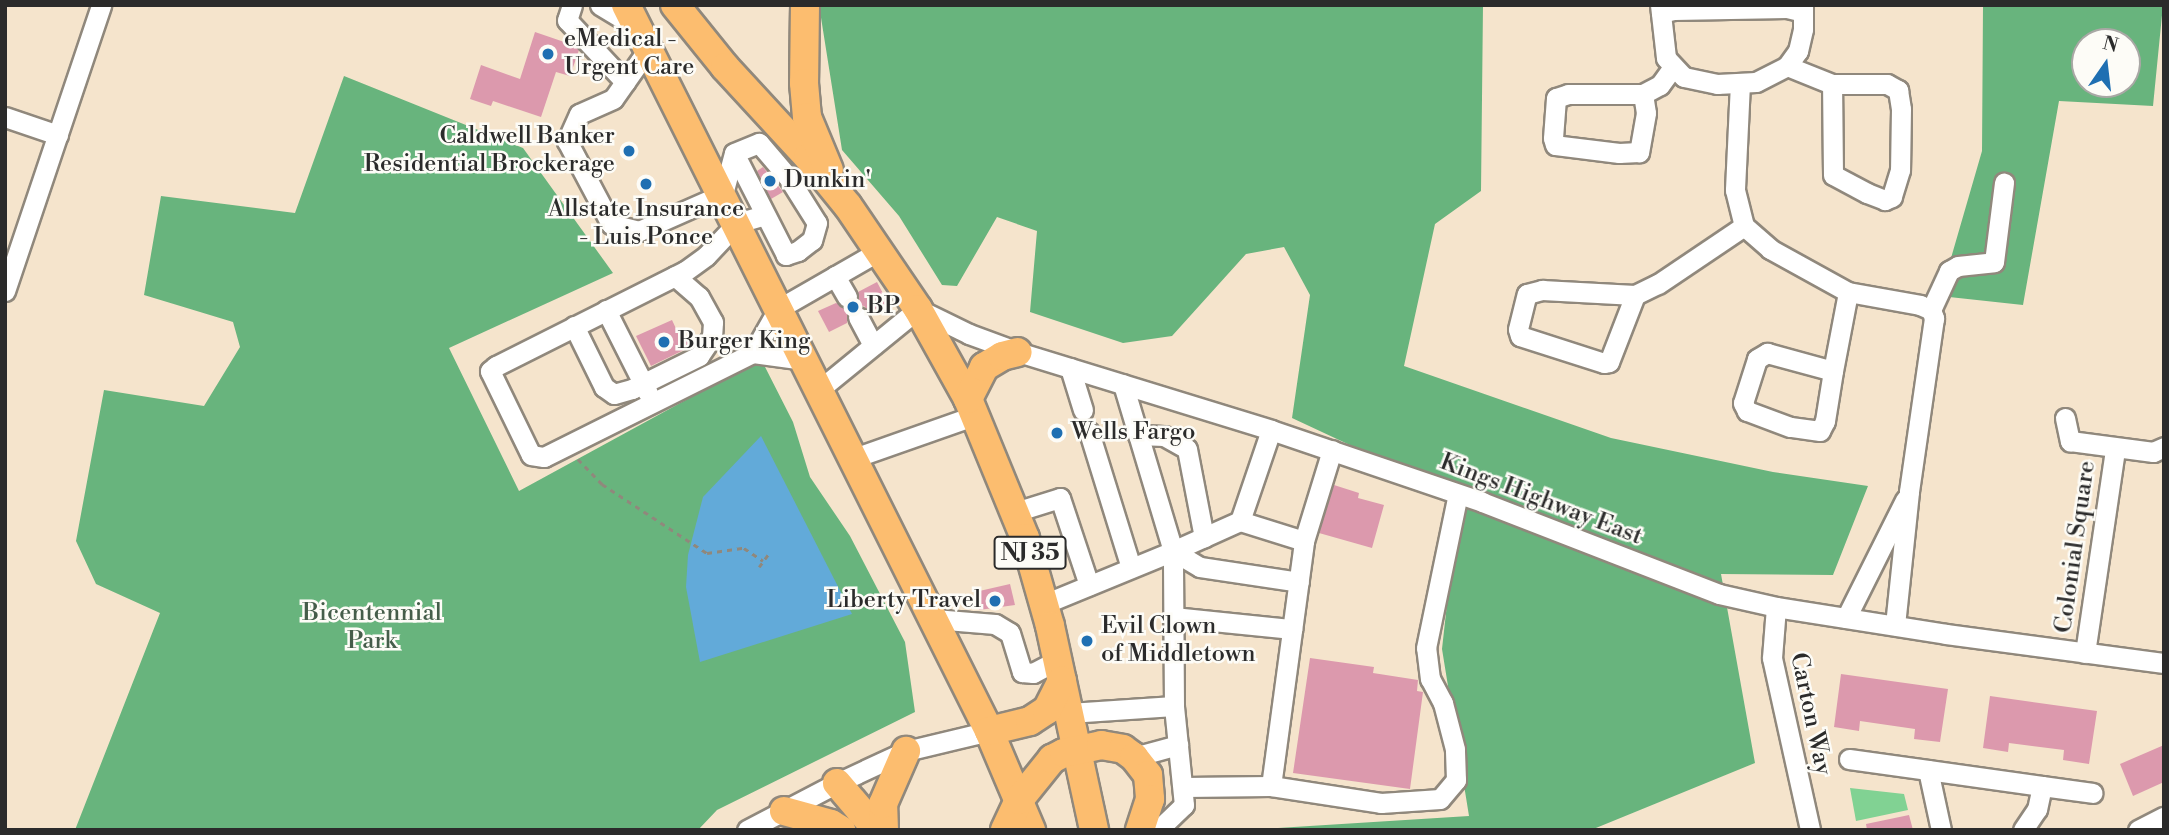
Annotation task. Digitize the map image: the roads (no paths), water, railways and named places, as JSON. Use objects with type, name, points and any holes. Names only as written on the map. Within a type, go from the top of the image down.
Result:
[{"type":"highway","points":[[626,5],[723,194],[989,731],[1031,830]]},
{"type":"highway","name":"NJ 35","points":[[675,5],[725,67],[848,206],[918,309],[972,407],[1015,512],[1044,604],[1094,830]]},
{"type":"highway","points":[[805,5],[804,83],[807,117],[820,151],[848,206]]},
{"type":"highway","points":[[972,407],[984,367],[1002,356],[1018,352]]},
{"type":"highway","points":[[989,731],[1030,721],[1046,710],[1060,670]]},
{"type":"highway","points":[[1005,830],[1019,800],[1052,759],[1078,751],[1110,746],[1134,757],[1148,775],[1150,789],[1140,830]]},
{"type":"highway","points":[[884,830],[881,813],[885,796],[906,751]]},
{"type":"highway","points":[[836,783],[877,830]]},
{"type":"highway","points":[[784,811],[831,824],[841,830]]},
{"type":"street","points":[[5,291],[101,5]]},
{"type":"street","points":[[600,5],[644,39],[625,82],[613,99],[579,114],[566,141],[611,224],[639,231],[723,194],[734,153]]},
{"type":"street","points":[[1660,9],[1803,9],[1798,51],[1787,66],[1771,77],[1740,83],[1700,83],[1684,77],[1666,58],[1660,9]]},
{"type":"street","points":[[569,13],[625,82]]},
{"type":"street","points":[[1643,94],[1646,113],[1639,152],[1619,153],[1556,145],[1553,138],[1554,110],[1560,95],[1643,94],[1660,85],[1673,66]]},
{"type":"street","points":[[1787,66],[1832,84],[1887,84],[1898,90],[1901,109],[1900,170],[1892,197],[1885,200],[1833,175],[1832,84]]},
{"type":"street","points":[[1740,83],[1735,190],[1744,226],[1770,249],[1848,292],[1920,304],[1931,310],[1934,318],[1909,492],[1895,625]]},
{"type":"street","points":[[5,117],[58,135]]},
{"type":"street","points":[[759,143],[788,177],[817,223],[812,240],[798,251],[786,254],[734,153],[759,143]]},
{"type":"street","points":[[788,177],[815,166]]},
{"type":"street","points":[[1931,310],[1949,271],[1958,266],[1994,262],[2004,183]]},
{"type":"street","points":[[765,215],[737,223],[706,256],[675,276],[491,371],[531,455],[544,457],[753,353],[778,309],[879,251]]},
{"type":"street","points":[[1635,295],[1609,362],[1604,363],[1525,338],[1518,329],[1531,291],[1635,295],[1658,284],[1744,226]]},
{"type":"street","points":[[574,326],[609,391],[621,393],[643,384],[699,356],[712,337],[713,322],[705,306],[675,276]]},
{"type":"street","points":[[835,276],[847,297]]},
{"type":"street","points":[[1833,371],[1767,353],[1761,355],[1743,403],[1747,411],[1790,427],[1821,431],[1825,421],[1848,292]]},
{"type":"street","points":[[820,389],[918,309]]},
{"type":"street","name":"Kings Highway East","points":[[918,309],[969,334],[1018,352],[1332,450],[1559,530],[1682,582],[1719,594],[1776,607],[1846,618],[2164,663]]},
{"type":"street","points":[[606,310],[653,403]]},
{"type":"street","points":[[858,317],[873,345]]},
{"type":"street","points":[[753,353],[805,360]]},
{"type":"street","points":[[1070,368],[1083,410]]},
{"type":"street","points":[[1123,384],[1173,551],[1174,706],[1184,805],[1158,830]]},
{"type":"street","points":[[854,458],[972,407]]},
{"type":"street","points":[[2065,418],[2070,441],[2153,452],[2164,447]]},
{"type":"street","points":[[1240,521],[1271,430]]},
{"type":"street","points":[[1089,432],[1131,568]]},
{"type":"street","points":[[1141,444],[1164,436],[1187,449],[1204,537]]},
{"type":"street","name":"Colonial Square","points":[[2085,653],[2115,449]]},
{"type":"street","points":[[1271,786],[1304,541],[1332,450]]},
{"type":"street","points":[[1846,618],[1909,492]]},
{"type":"street","points":[[1184,787],[1271,786],[1381,803],[1440,799],[1457,780],[1455,748],[1443,703],[1430,679],[1426,648],[1458,494]]},
{"type":"street","points":[[1015,512],[1060,498],[1089,586]]},
{"type":"street","points":[[1044,604],[1240,521],[1304,541]]},
{"type":"street","points":[[1173,551],[1200,567],[1298,582]]},
{"type":"street","name":"Carton Way","points":[[1776,607],[1772,658],[1810,830]]},
{"type":"street","points":[[1173,617],[1292,629]]},
{"type":"street","points":[[934,619],[995,624],[1010,633],[1022,672],[1060,670]]},
{"type":"street","points":[[1069,713],[1174,706]]},
{"type":"street","points":[[747,830],[836,783],[906,751],[989,731]]},
{"type":"street","points":[[1134,757],[1178,745]]},
{"type":"street","points":[[1849,759],[2093,793]]},
{"type":"street","points":[[1928,770],[1941,830]]},
{"type":"street","points":[[2023,830],[2037,810],[2042,786]]},
{"type":"street","points":[[2138,830],[2164,817]]},
{"type":"water","points":[[761,436],[852,614],[700,662],[686,587],[688,555],[703,497]]},
{"type":"place","name":"eMedical - Urgent Care","points":[[548,54]]},
{"type":"place","name":"Caldwell Banker Residential Brockerage","points":[[629,151]]},
{"type":"place","name":"Dunkin'","points":[[770,181]]},
{"type":"place","name":"Allstate Insurance - Luis Ponce","points":[[646,184]]},
{"type":"place","name":"BP","points":[[853,307]]},
{"type":"place","name":"Burger King","points":[[664,342]]},
{"type":"place","name":"Wells Fargo","points":[[1057,433]]},
{"type":"place","name":"Liberty Travel","points":[[995,601]]},
{"type":"place","name":"Evil Clown of Middletown","points":[[1087,641]]},
{"type":"park label","name":"Bicentennial Park","points":[[372,628]]}]
